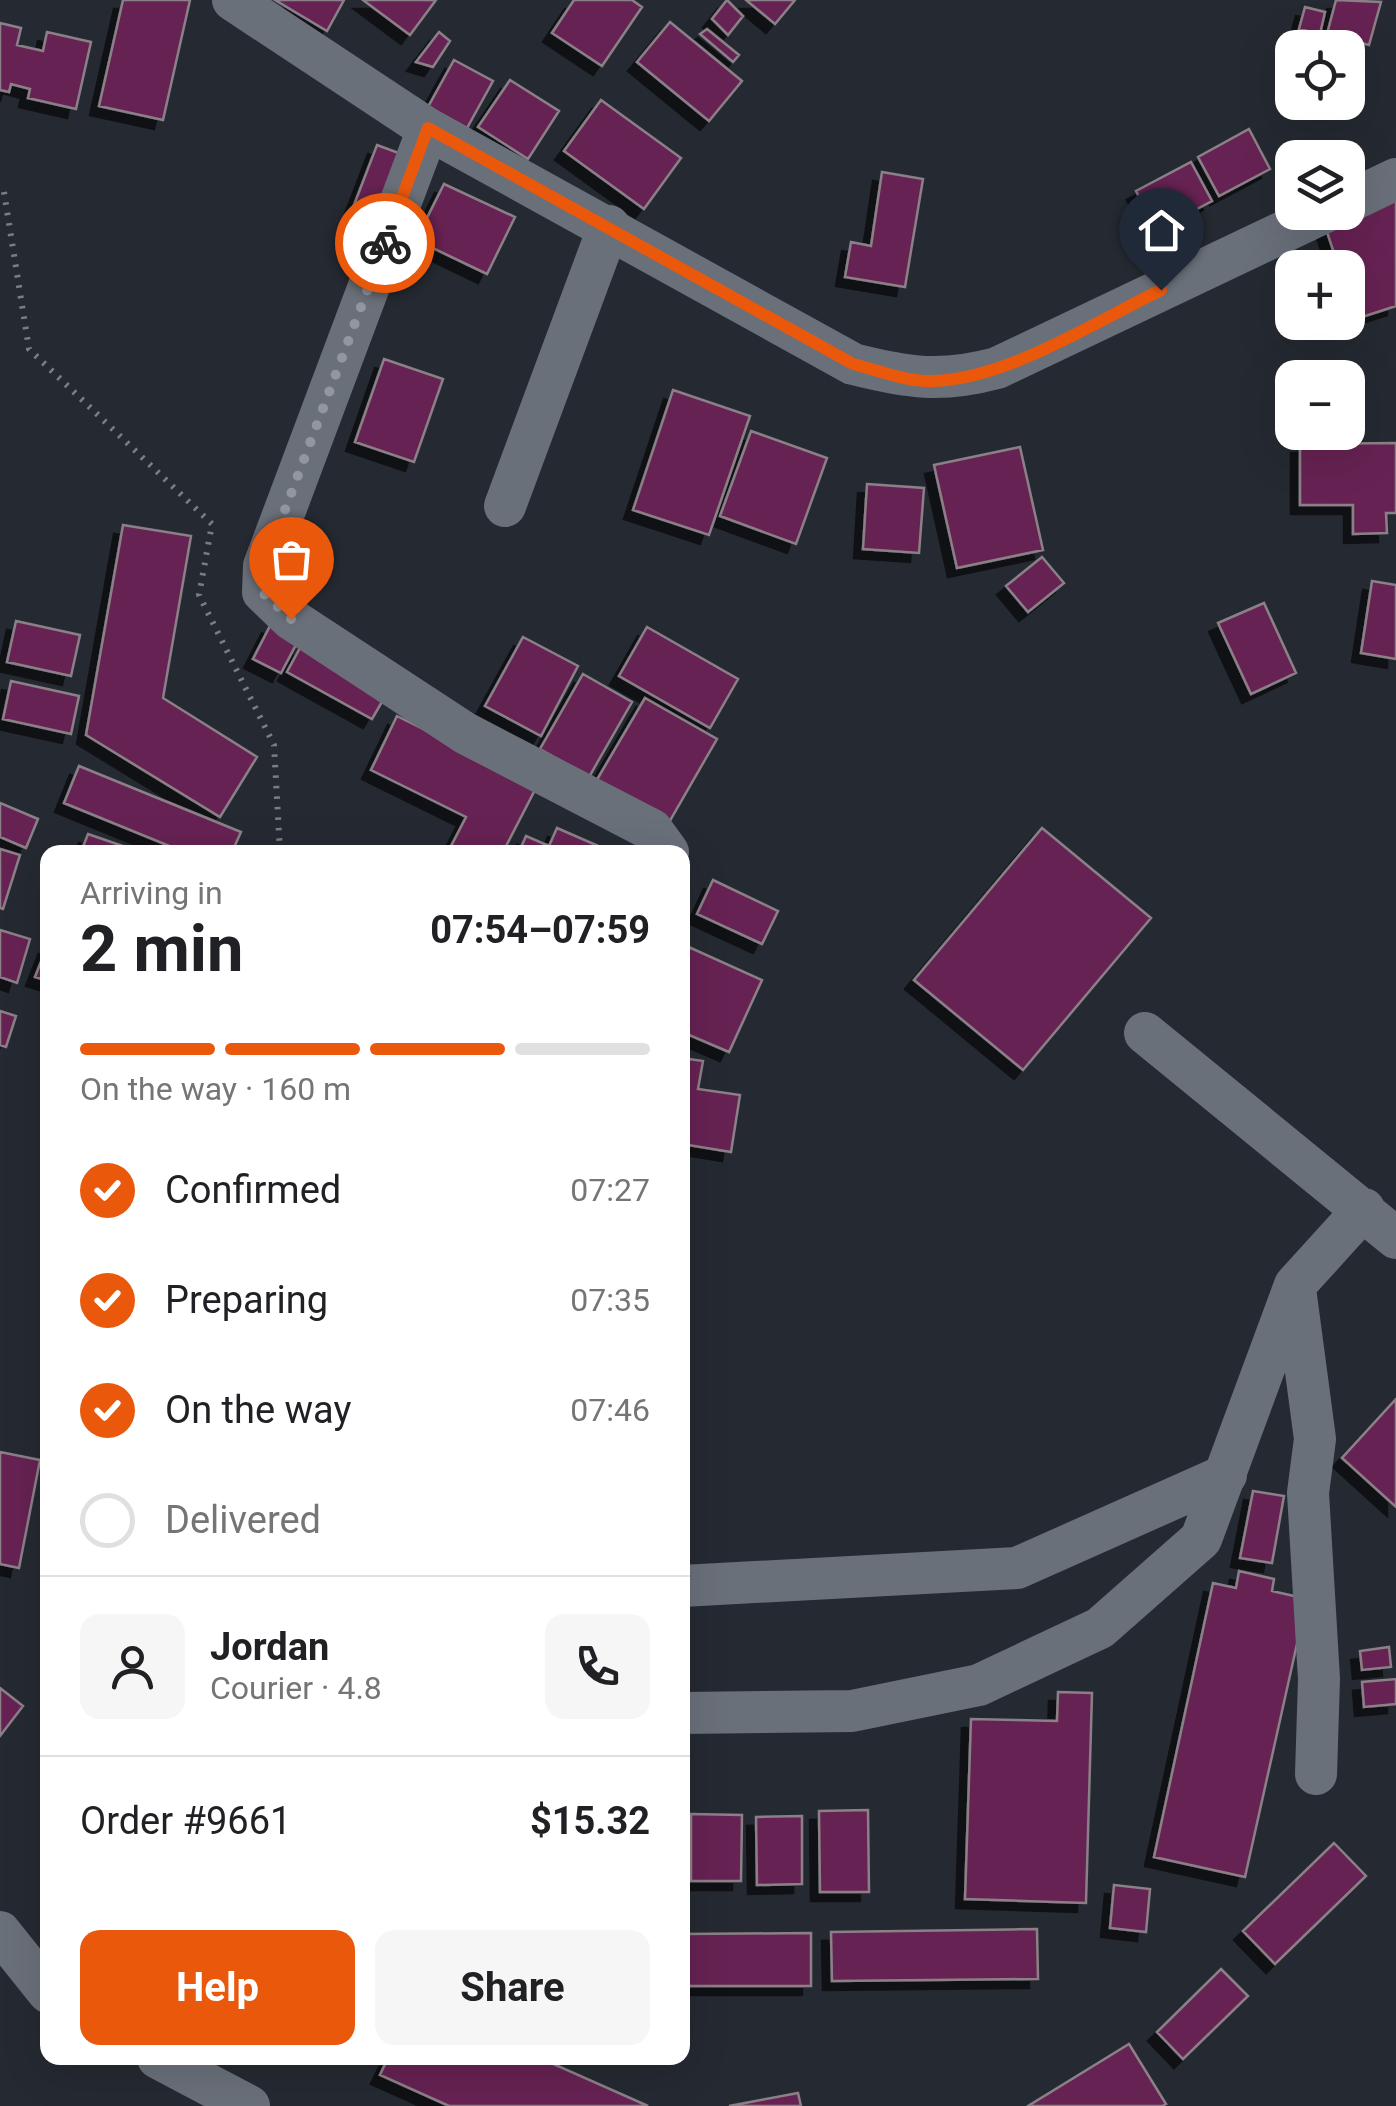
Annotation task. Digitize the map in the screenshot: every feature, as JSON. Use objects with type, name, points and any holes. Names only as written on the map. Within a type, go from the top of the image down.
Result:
[{"type":"street","points":[[233,0],[428,128],[853,364],[915,380],[964,377],[997,368],[1287,230]]},
{"type":"street","points":[[428,128],[264,566],[262,592],[291,619],[464,733],[652,830],[663,845]]},
{"type":"street","points":[[1365,194],[1396,179]]},
{"type":"street","points":[[505,506],[609,226]]},
{"type":"street","points":[[1145,1033],[1396,1238]]},
{"type":"street","points":[[690,1713],[852,1711],[979,1685],[1100,1628],[1201,1539],[1295,1285],[1364,1209]]},
{"type":"street","points":[[1295,1285],[1316,1439],[1308,1493],[1319,1679],[1316,1774]]},
{"type":"street","points":[[690,1586],[1017,1568],[1226,1475]]},
{"type":"street","points":[[0,1932],[40,1982]]},
{"type":"street","points":[[171,2065],[249,2106]]},
{"type":"path","points":[[4,192],[29,349],[212,524],[199,595],[274,745],[280,845]]},
{"type":"building","points":[[123,0],[190,0],[163,120],[99,106]]},
{"type":"building","points":[[275,0],[344,0],[327,31]]},
{"type":"building","points":[[363,0],[436,0],[410,35]]},
{"type":"building","points":[[574,0],[632,0],[642,7],[602,66],[552,33]]},
{"type":"building","points":[[727,0],[743,16],[728,35],[712,19]]},
{"type":"building","points":[[746,0],[795,0],[775,24]]},
{"type":"building","points":[[1336,0],[1381,2],[1369,45],[1365,44],[1365,30],[1328,30]]},
{"type":"building","points":[[1305,7],[1325,12],[1321,30],[1299,29]]},
{"type":"building","points":[[670,22],[742,81],[709,121],[637,62]]},
{"type":"building","points":[[0,23],[21,28],[17,45],[43,51],[47,32],[91,42],[76,109],[28,98],[30,89],[11,84],[9,92],[0,90]]},
{"type":"building","points":[[707,29],[739,55],[733,62],[700,34]]},
{"type":"building","points":[[439,32],[450,41],[433,67],[416,62]]},
{"type":"building","points":[[454,60],[493,81],[467,128],[428,107]]},
{"type":"building","points":[[510,80],[559,111],[528,159],[478,127]]},
{"type":"building","points":[[601,100],[681,158],[644,209],[564,151]]},
{"type":"building","points":[[1249,129],[1270,169],[1219,196],[1198,157]]},
{"type":"building","points":[[377,145],[404,155],[381,215],[354,205]]},
{"type":"building","points":[[1191,162],[1212,201],[1157,230],[1136,191]]},
{"type":"building","points":[[882,172],[923,179],[905,287],[845,277],[851,242],[871,246]]},
{"type":"building","points":[[444,184],[515,217],[487,274],[416,240]]},
{"type":"building","points":[[1396,199],[1396,306],[1365,316],[1365,250],[1333,250],[1326,230],[1365,230],[1365,209]]},
{"type":"building","points":[[384,359],[443,379],[414,462],[355,442]]},
{"type":"building","points":[[673,390],[750,416],[709,535],[633,510]]},
{"type":"building","points":[[751,431],[827,458],[796,544],[720,516]]},
{"type":"building","points":[[1365,443],[1396,443],[1396,513],[1386,513],[1387,533],[1353,534],[1353,505],[1300,505],[1300,450],[1365,450]]},
{"type":"building","points":[[1020,447],[1043,550],[957,568],[934,465]]},
{"type":"building","points":[[867,484],[924,488],[919,553],[863,549]]},
{"type":"building","points":[[123,525],[191,536],[163,698],[257,757],[220,817],[86,735]]},
{"type":"building","points":[[1042,557],[1064,583],[1028,612],[1006,586]]},
{"type":"building","points":[[1372,581],[1396,585],[1396,659],[1361,653]]},
{"type":"building","points":[[1264,603],[1296,673],[1251,694],[1218,623]]},
{"type":"building","points":[[16,621],[80,635],[71,676],[7,662]]},
{"type":"building","points":[[271,624],[299,639],[281,673],[253,659]]},
{"type":"building","points":[[647,627],[738,679],[710,728],[619,676]]},
{"type":"building","points":[[523,637],[578,666],[541,736],[485,706]]},
{"type":"building","points":[[301,646],[386,695],[372,719],[287,672]]},
{"type":"building","points":[[583,674],[632,702],[589,777],[540,749]]},
{"type":"building","points":[[11,681],[79,696],[71,734],[3,719]]},
{"type":"building","points":[[645,698],[717,739],[668,824],[595,783]]},
{"type":"building","points":[[397,716],[537,786],[507,845],[452,845],[466,817],[371,770]]},
{"type":"building","points":[[79,766],[241,832],[235,845],[167,845],[64,803]]},
{"type":"building","points":[[0,803],[38,819],[26,848],[0,837]]},
{"type":"building","points":[[557,828],[596,845],[549,845]]},
{"type":"building","points":[[1042,828],[1151,918],[1023,1070],[914,980]]},
{"type":"building","points":[[88,834],[120,845],[84,845]]},
{"type":"building","points":[[526,836],[547,845],[522,845]]},
{"type":"building","points":[[0,849],[20,855],[3,909],[0,908]]},
{"type":"building","points":[[713,880],[778,911],[762,944],[697,914]]},
{"type":"building","points":[[0,930],[30,939],[17,983],[0,977]]},
{"type":"building","points":[[690,948],[762,980],[729,1052],[690,1035]]},
{"type":"building","points":[[0,1011],[16,1016],[6,1047],[0,1045]]},
{"type":"building","points":[[690,1059],[703,1061],[698,1089],[740,1095],[731,1152],[690,1145]]},
{"type":"building","points":[[1396,1399],[1396,1507],[1342,1458]]},
{"type":"building","points":[[0,1452],[40,1460],[19,1568],[0,1564]]},
{"type":"building","points":[[1253,1491],[1284,1496],[1272,1563],[1240,1558]]},
{"type":"building","points":[[1239,1571],[1274,1579],[1272,1591],[1307,1599],[1245,1877],[1154,1857],[1213,1583],[1236,1588]]},
{"type":"building","points":[[1389,1647],[1391,1667],[1362,1670],[1360,1651]]},
{"type":"building","points":[[1396,1679],[1396,1704],[1364,1707],[1362,1682]]},
{"type":"building","points":[[0,1688],[23,1706],[0,1736]]},
{"type":"building","points":[[1058,1692],[1092,1693],[1086,1903],[965,1899],[971,1719],[1057,1721]]},
{"type":"building","points":[[868,1810],[869,1892],[820,1892],[819,1811]]},
{"type":"building","points":[[691,1814],[742,1815],[741,1881],[691,1881]]},
{"type":"building","points":[[802,1816],[802,1884],[757,1885],[756,1817]]},
{"type":"building","points":[[1334,1843],[1366,1876],[1275,1964],[1243,1931]]},
{"type":"building","points":[[1114,1885],[1150,1889],[1146,1932],[1110,1928]]},
{"type":"building","points":[[1037,1929],[1038,1979],[832,1981],[831,1932]]},
{"type":"building","points":[[811,1933],[811,1986],[690,1986],[690,1934]]},
{"type":"building","points":[[1221,1969],[1248,1996],[1183,2059],[1157,2032]]},
{"type":"building","points":[[1129,2044],[1166,2104],[1028,2106]]},
{"type":"building","points":[[385,2065],[556,2065],[648,2106],[449,2106],[380,2075]]},
{"type":"building","points":[[798,2093],[801,2106],[729,2106]]},
{"type":"way so far","points":[[291,619],[262,592],[264,566],[385,243]]},
{"type":"route","points":[[385,243],[428,128],[853,364],[915,380],[964,377],[997,368],[1161,290]]}]
